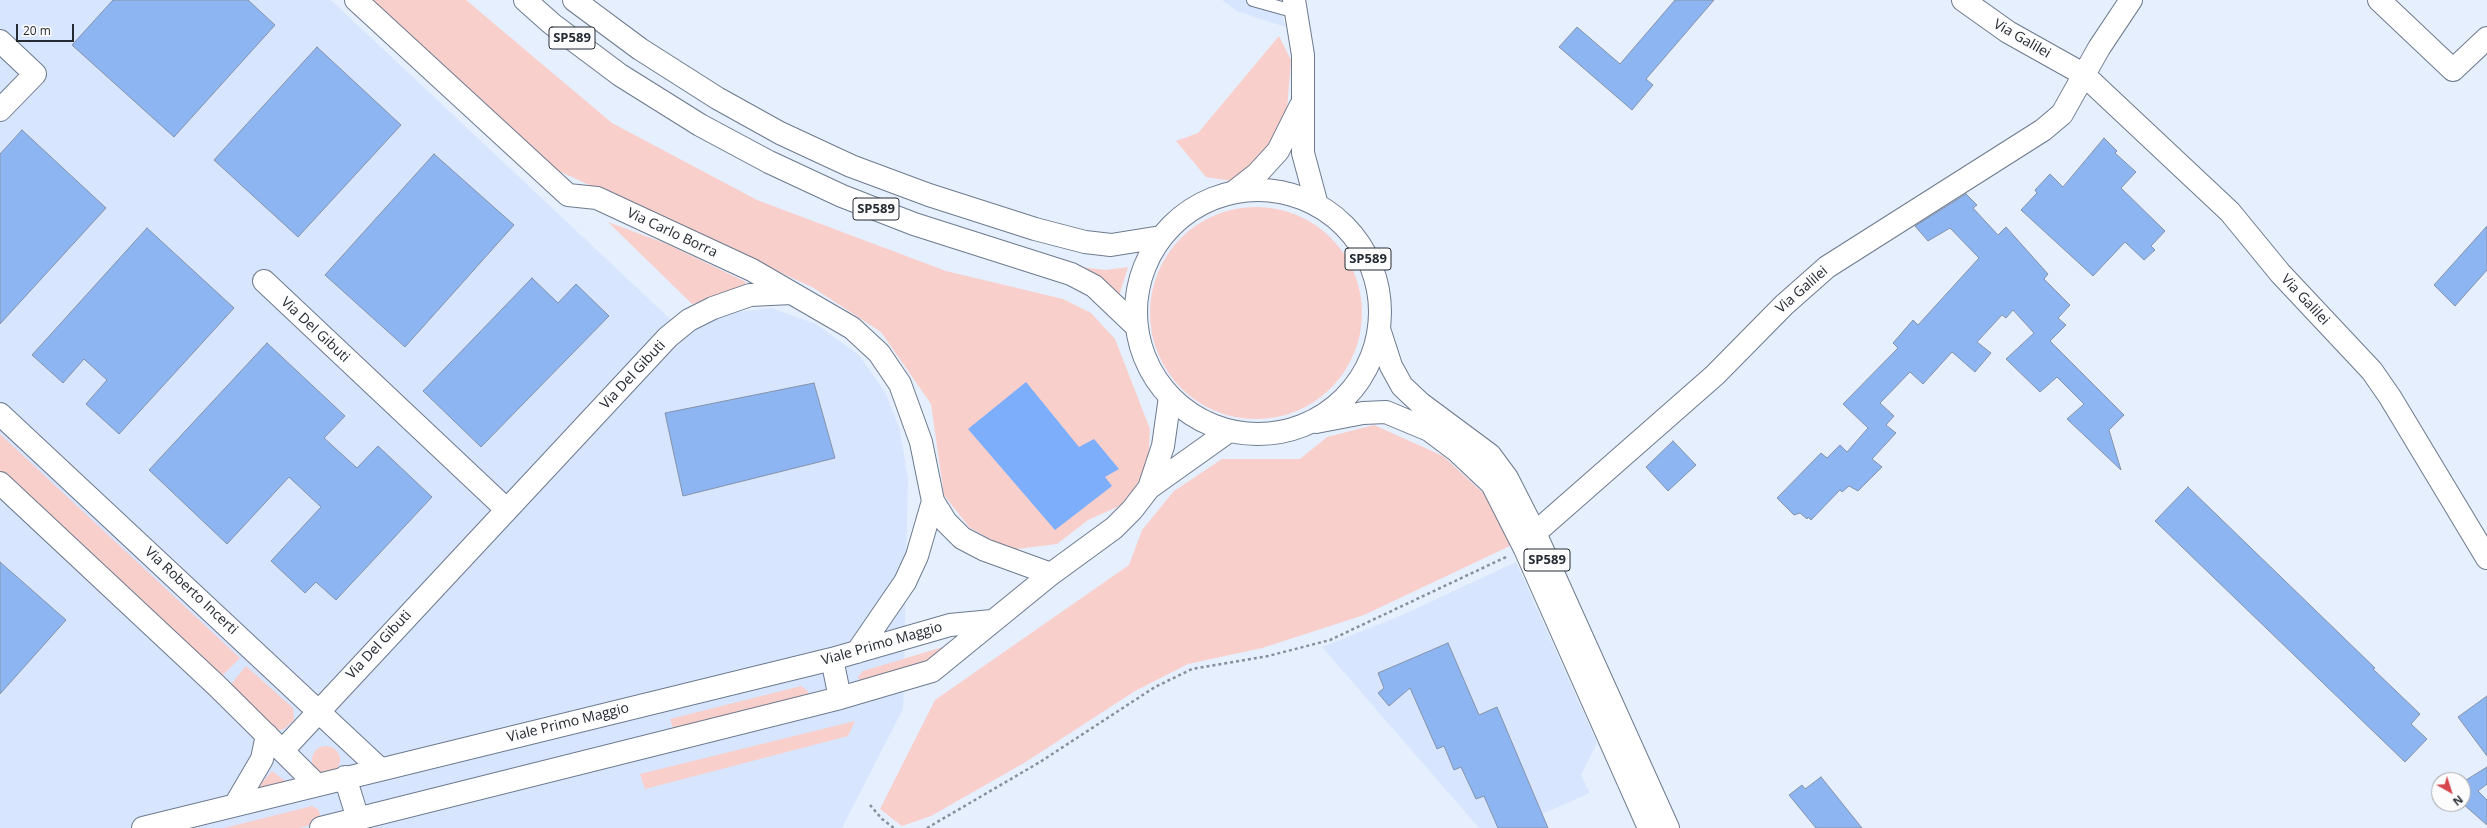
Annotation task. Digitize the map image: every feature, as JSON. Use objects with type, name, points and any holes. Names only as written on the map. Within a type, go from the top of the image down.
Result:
[{"type":"street","name":"Via Carlo Borra","points":[[356,0],[568,195],[597,198],[752,270],[852,328],[879,353],[900,384],[921,442],[933,501],[946,522],[962,538],[984,550],[1051,574]]},
{"type":"street","name":"SP589","points":[[525,0],[552,24],[620,75],[700,125],[769,162],[842,196],[914,224],[1071,274],[1094,286],[1136,326]]},
{"type":"street","name":"SP589","points":[[574,0],[640,49],[717,98],[780,133],[851,166],[929,195],[1035,229],[1085,242],[1112,245],[1162,237]]},
{"type":"street","name":"Via Galilei","points":[[1963,0],[2008,32],[2083,74],[2230,212],[2280,273],[2372,371],[2390,396],[2487,558]]},
{"type":"street","name":"Via Galilei","points":[[1530,541],[1715,375],[1784,305],[1828,267],[2053,122],[2062,114],[2083,74],[2130,0]]},
{"type":"street","points":[[2378,0],[2453,70],[2487,38]]},
{"type":"street","points":[[1295,6],[1303,55],[1302,104],[1304,153],[1317,205]]},
{"type":"street","points":[[0,41],[35,74],[0,110]]},
{"type":"street","points":[[1234,192],[1257,174],[1278,152],[1302,104]]},
{"type":"street","name":"SP589","points":[[1307,424],[1330,410],[1354,388],[1370,360],[1379,329],[1379,292],[1367,257],[1346,227],[1317,205],[1290,194],[1262,190],[1234,192],[1206,201],[1182,216],[1162,237],[1146,264],[1137,295],[1136,326],[1147,364],[1170,398],[1197,418],[1229,431],[1255,434],[1282,432],[1307,424],[1363,413],[1386,412],[1428,430],[1457,451],[1492,484],[1506,508],[1530,541],[1668,828]]},
{"type":"street","name":"Via Del Gibuti","points":[[264,281],[506,509]]},
{"type":"street","name":"Via Del Gibuti","points":[[284,750],[318,711],[506,509],[668,338],[689,320],[713,308],[750,296],[791,293]]},
{"type":"street","name":"SP589","points":[[1379,329],[1391,366],[1402,386],[1420,404],[1490,455],[1507,478],[1530,541],[1649,828]]},
{"type":"street","points":[[1149,488],[1163,446],[1170,398]]},
{"type":"street","name":"Via Roberto Incerti","points":[[0,414],[380,769]]},
{"type":"street","points":[[1149,488],[1229,431]]},
{"type":"street","points":[[0,483],[284,750],[316,784]]},
{"type":"street","name":"Viale Primo Maggio","points":[[321,828],[840,698],[932,671],[1051,574],[1114,528],[1132,510],[1149,488]]},
{"type":"street","name":"Via Carlo Borra","points":[[857,652],[905,582],[917,556],[933,501]]},
{"type":"street","name":"Viale Primo Maggio","points":[[143,828],[316,784],[832,659],[950,625],[992,621]]},
{"type":"street","points":[[832,659],[840,698]]},
{"type":"street","points":[[235,805],[262,759],[267,735]]},
{"type":"street","points":[[345,777],[358,819]]},
{"type":"lane","points":[[1253,0],[1295,6]]},
{"type":"path","points":[[927,828],[1040,762],[1155,687],[1192,669],[1268,656],[1330,640],[1530,541]]},
{"type":"path","points":[[870,806],[882,819],[894,828]]},
{"type":"shaded area","points":[[0,0],[331,0],[686,334],[720,314],[771,308],[816,324],[859,355],[885,392],[900,430],[908,479],[903,709],[842,828],[0,828]]},
{"type":"shaded area","points":[[366,0],[466,0],[612,123],[757,200],[946,271],[1063,299],[1091,313],[1115,339],[1150,429],[1148,465],[1126,503],[1088,520],[1057,544],[1009,550],[969,527],[944,495],[931,404],[881,332],[812,287],[550,167]]},
{"type":"shaded area","points":[[1222,0],[1277,0],[1286,27],[1237,11]]},
{"type":"shaded area","points":[[1279,36],[1291,60],[1286,121],[1264,159],[1232,181],[1206,177],[1176,141],[1198,133]]},
{"type":"shaded area","points":[[1256,207],[1287,212],[1315,225],[1331,238],[1344,254],[1357,282],[1362,313],[1357,344],[1344,372],[1331,388],[1315,401],[1287,414],[1256,419],[1225,414],[1197,401],[1181,388],[1168,372],[1155,344],[1150,313],[1155,282],[1168,254],[1181,238],[1197,225],[1225,212]]},
{"type":"shaded area","points":[[608,222],[667,244],[746,282],[742,292],[692,304]]},
{"type":"shaded area","points":[[1081,267],[1106,270],[1128,267],[1119,296]]},
{"type":"shaded area","points":[[1374,425],[1443,456],[1495,504],[1514,544],[1364,615],[1262,648],[1188,664],[1135,691],[1024,763],[931,816],[902,826],[880,809],[935,700],[1129,565],[1142,530],[1174,491],[1222,459],[1300,459],[1327,437]]},
{"type":"shaded area","points":[[0,434],[240,658],[220,678],[0,473]]},
{"type":"shaded area","points":[[1516,562],[1597,743],[1581,775],[1590,793],[1542,814],[1548,828],[1479,828],[1322,647],[1400,616]]},
{"type":"shaded area","points":[[963,641],[931,663],[860,682],[858,677],[863,671]]},
{"type":"shaded area","points":[[246,666],[293,708],[294,720],[284,729],[274,731],[228,688]]},
{"type":"shaded area","points":[[801,686],[807,690],[809,696],[675,734],[670,719]]},
{"type":"shaded area","points":[[855,721],[848,736],[645,789],[640,774]]},
{"type":"shaded area","points":[[326,746],[336,750],[340,760],[336,770],[326,774],[316,770],[312,760],[316,750]]},
{"type":"shaded area","points":[[272,771],[285,781],[256,789]]},
{"type":"shaded area","points":[[312,806],[318,809],[321,818],[315,824],[299,828],[224,828]]},
{"type":"water","points":[[1026,382],[1079,447],[1094,439],[1119,469],[1105,477],[1112,486],[1055,530],[968,429]]},
{"type":"building","points":[[113,0],[248,0],[275,25],[174,137],[72,45]]},
{"type":"building","points":[[1675,0],[1714,0],[1646,79],[1653,85],[1632,110],[1559,47],[1577,27],[1620,64]]},
{"type":"building","points":[[317,47],[401,125],[298,237],[214,160]]},
{"type":"building","points":[[22,130],[106,208],[0,324],[0,154]]},
{"type":"building","points":[[2104,138],[2117,151],[2115,153],[2136,172],[2121,188],[2165,231],[2151,246],[2155,250],[2144,260],[2125,242],[2093,276],[2021,210],[2037,193],[2035,190],[2050,174],[2063,187]]},
{"type":"building","points":[[434,154],[514,225],[405,347],[325,275]]},
{"type":"building","points":[[1966,194],[1977,205],[1973,208],[1998,235],[2006,227],[2048,274],[2044,279],[2070,305],[2058,318],[2066,325],[2050,341],[2124,415],[2109,430],[2121,470],[2067,419],[2084,404],[2057,377],[2040,392],[2006,359],[2034,333],[2013,310],[2006,318],[2002,315],[1977,342],[1991,353],[1975,372],[1952,352],[1923,384],[1910,372],[1880,403],[1894,416],[1886,425],[1896,433],[1872,459],[1882,467],[1858,491],[1849,486],[1842,492],[1840,490],[1811,520],[1808,517],[1807,519],[1800,513],[1794,515],[1777,498],[1821,453],[1827,458],[1840,445],[1847,452],[1868,428],[1843,404],[1898,348],[1893,343],[1913,320],[1918,325],[1979,258],[1950,228],[1928,241],[1915,226]]},
{"type":"building","points":[[2487,226],[2487,270],[2455,306],[2434,285]]},
{"type":"building","points":[[147,228],[234,308],[119,434],[86,404],[107,380],[84,359],[63,383],[32,355]]},
{"type":"building","points":[[532,278],[558,303],[576,284],[609,316],[481,447],[423,391]]},
{"type":"building","points":[[267,343],[345,416],[324,438],[357,468],[378,446],[432,497],[336,600],[316,582],[305,593],[271,561],[321,507],[289,477],[227,544],[149,470]]},
{"type":"building","points":[[814,383],[835,458],[683,496],[665,413]]},
{"type":"building","points":[[1673,441],[1696,465],[1668,491],[1646,467]]},
{"type":"building","points":[[2188,487],[2375,668],[2373,669],[2420,714],[2411,724],[2427,739],[2405,762],[2155,521]]},
{"type":"building","points":[[0,562],[66,620],[0,694]]},
{"type":"building","points":[[1448,643],[1479,715],[1497,707],[1548,828],[1498,828],[1484,796],[1476,799],[1461,767],[1454,770],[1444,746],[1437,749],[1410,688],[1389,706],[1378,693],[1384,688],[1378,673]]},
{"type":"building","points":[[2487,696],[2487,756],[2458,717]]},
{"type":"building","points":[[2487,767],[2487,784],[2478,791],[2487,800],[2487,825],[2471,811],[2471,777]]},
{"type":"building","points":[[1821,777],[1862,828],[1816,828],[1789,795],[1802,785],[1805,789]]}]
